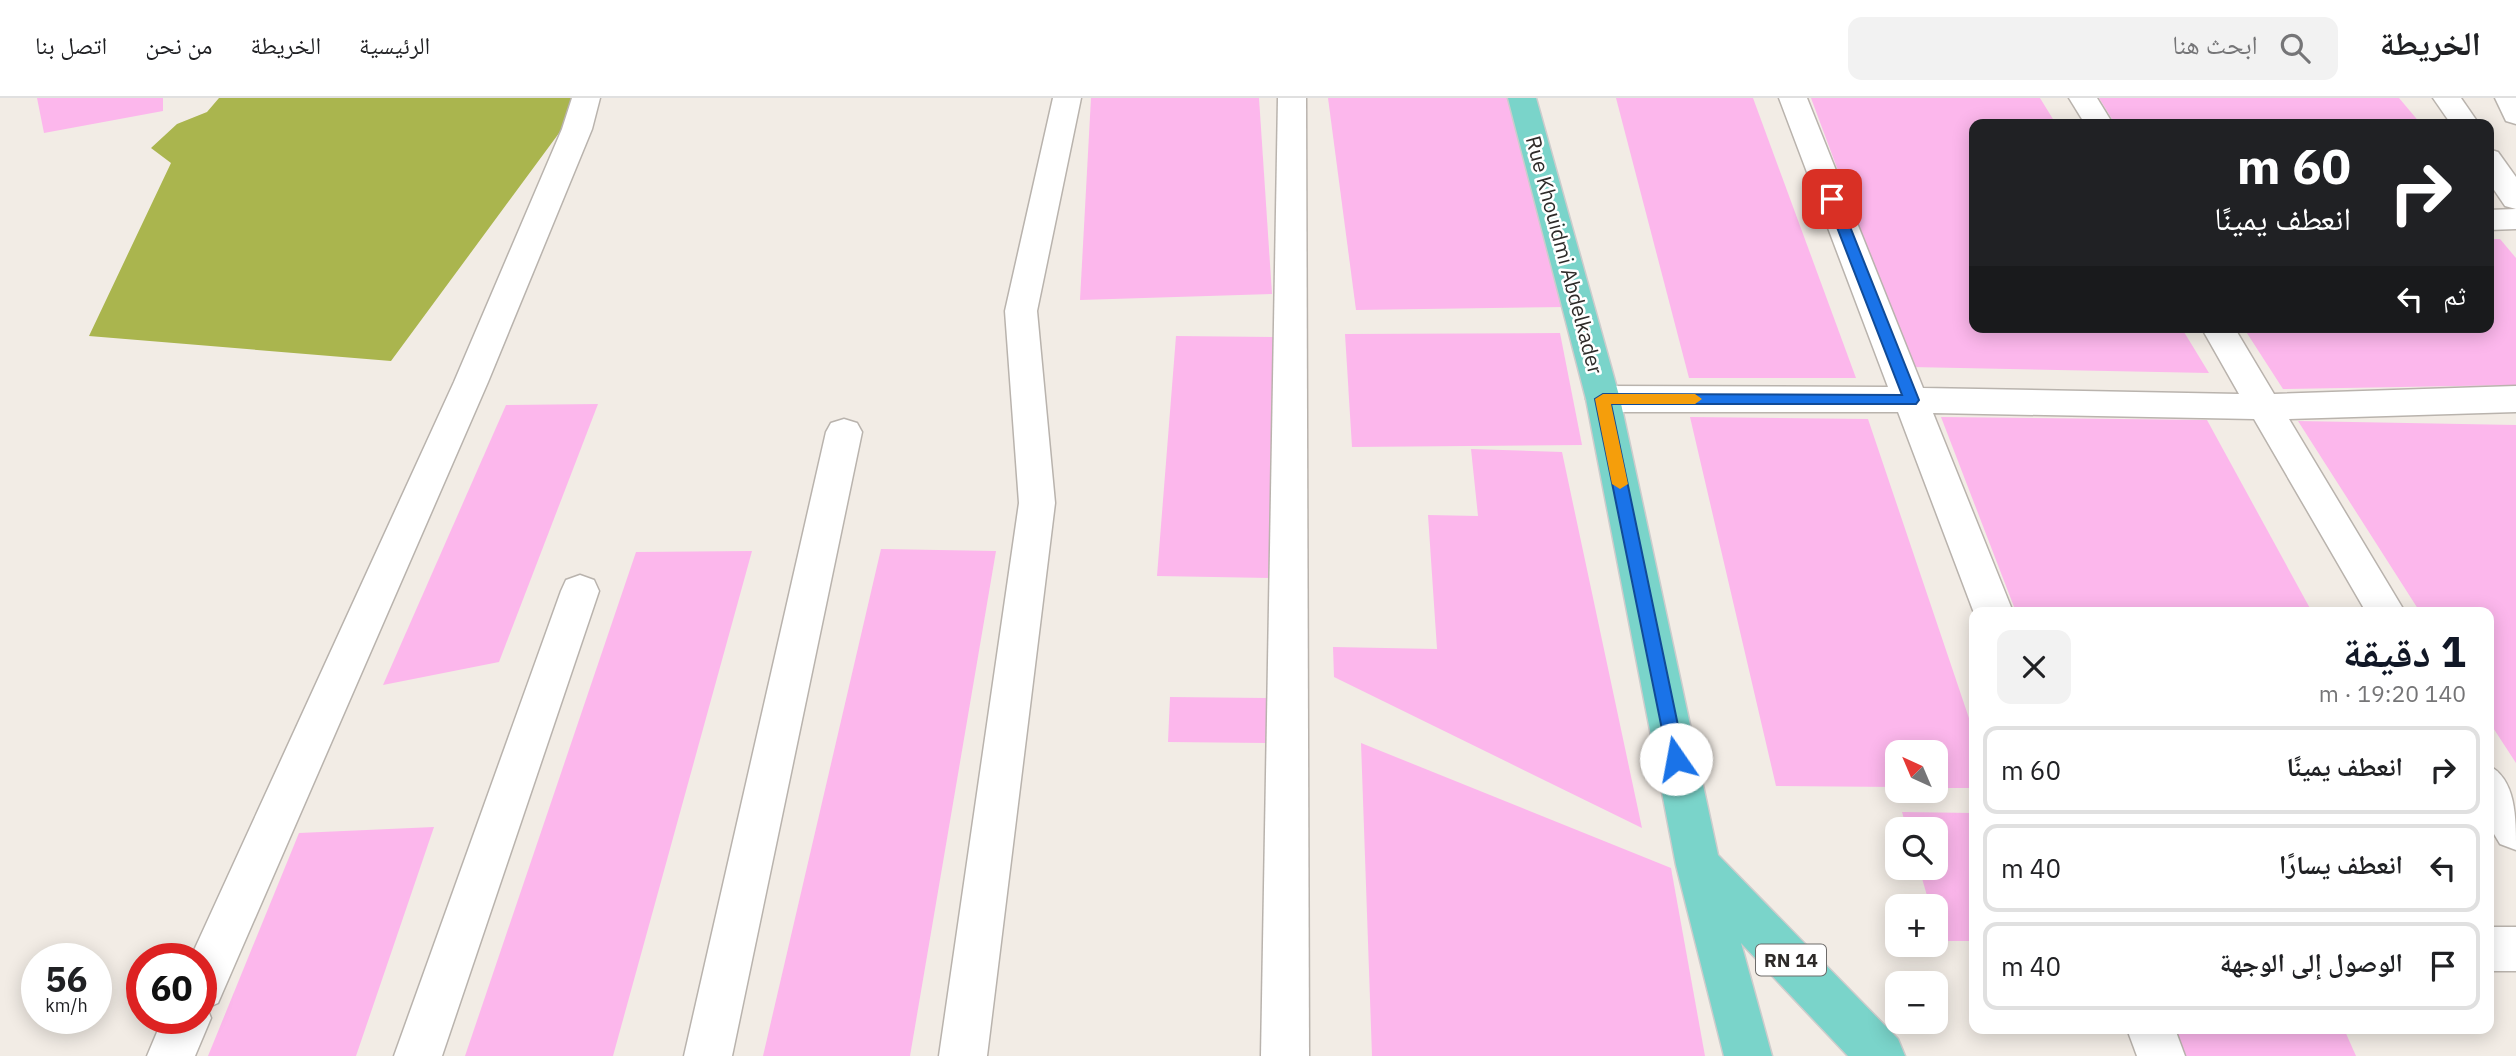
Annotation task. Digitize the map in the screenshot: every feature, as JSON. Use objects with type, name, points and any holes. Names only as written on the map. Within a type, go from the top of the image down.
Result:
[{"type":"main road","name":"Rue Khouidmi Abdelkader","points":[[1522,98],[1603,399],[1698,865]]},
{"type":"main road","name":"RN 14","points":[[1698,865],[1748,1056]]},
{"type":"main road","name":"RN 14","points":[[1698,865],[1881,1056]]},
{"type":"street","points":[[217,952],[471,382],[577,129],[586,98]]},
{"type":"street","points":[[963,1056],[1037,503],[1021,311],[1067,98]]},
{"type":"street","points":[[1285,1056],[1293,98]]},
{"type":"street","points":[[1793,98],[1991,607]]},
{"type":"street","points":[[2083,98],[2096,119]]},
{"type":"street","points":[[2447,98],[2462,119]]},
{"type":"street","points":[[2509,98],[2516,115]]},
{"type":"street","points":[[2494,167],[2516,199]]},
{"type":"street","points":[[2494,220],[2516,219]]},
{"type":"street","points":[[2221,333],[2383,607]]},
{"type":"street","points":[[1603,399],[1911,400],[2264,407],[2516,399]]},
{"type":"street","points":[[708,1056],[844,432]]},
{"type":"street","points":[[418,1056],[580,590]]},
{"type":"street","points":[[2494,794],[2516,830]]},
{"type":"street","points":[[2494,949],[2516,949]]},
{"type":"street","points":[[171,1056],[180,1034]]},
{"type":"street","points":[[2153,1034],[2161,1056]]},
{"type":"green space","points":[[219,98],[572,98],[565,125],[391,361],[89,336],[171,163],[151,148],[177,124],[207,112]]},
{"type":"building","points":[[37,98],[163,98],[163,111],[44,133]]},
{"type":"building","points":[[1091,98],[1259,98],[1272,294],[1080,300]]},
{"type":"building","points":[[1328,98],[1512,98],[1566,307],[1356,310]]},
{"type":"building","points":[[1616,98],[1753,98],[1856,378],[1689,378]]},
{"type":"building","points":[[1811,98],[2040,98],[2053,119],[1969,119],[1969,333],[2185,333],[2209,373],[1911,367]]},
{"type":"building","points":[[2099,98],[2399,98],[2417,119],[2112,119]]},
{"type":"building","points":[[2494,239],[2500,239],[2516,258],[2516,385],[2283,389],[2247,333],[2494,333]]},
{"type":"building","points":[[1560,333],[1582,445],[1352,447],[1345,334]]},
{"type":"building","points":[[1176,336],[1274,337],[1270,578],[1157,576]]},
{"type":"building","points":[[598,404],[499,662],[383,685],[506,405]]},
{"type":"building","points":[[1690,417],[1868,419],[1969,718],[1969,788],[1948,788],[1948,740],[1885,740],[1885,787],[1776,786]]},
{"type":"building","points":[[1941,417],[2207,420],[2309,607],[2014,607]]},
{"type":"building","points":[[2298,421],[2516,425],[2516,763],[2494,729],[2494,607],[2417,607]]},
{"type":"building","points":[[1471,449],[1562,452],[1642,828],[1334,677],[1333,647],[1437,649],[1428,515],[1478,516]]},
{"type":"building","points":[[881,549],[996,551],[910,1056],[763,1056]]},
{"type":"building","points":[[752,551],[613,1056],[465,1056],[636,552]]},
{"type":"building","points":[[1170,697],[1266,698],[1266,743],[1168,742]]},
{"type":"building","points":[[1361,743],[1671,868],[1705,1056],[1372,1056]]},
{"type":"building","points":[[1902,812],[1969,813],[1969,941],[1948,941],[1948,894],[1927,894],[1922,880],[1948,880],[1948,817],[1903,817]]},
{"type":"building","points":[[434,827],[356,1056],[208,1056],[217,1034],[299,833]]},
{"type":"building","points":[[2170,1034],[2346,1034],[2356,1056],[2178,1056]]},
{"type":"slow traffic","points":[[1620,484],[1603,399],[1695,399]]},
{"type":"route","points":[[1676,759],[1603,399],[1911,400],[1832,199]]}]
